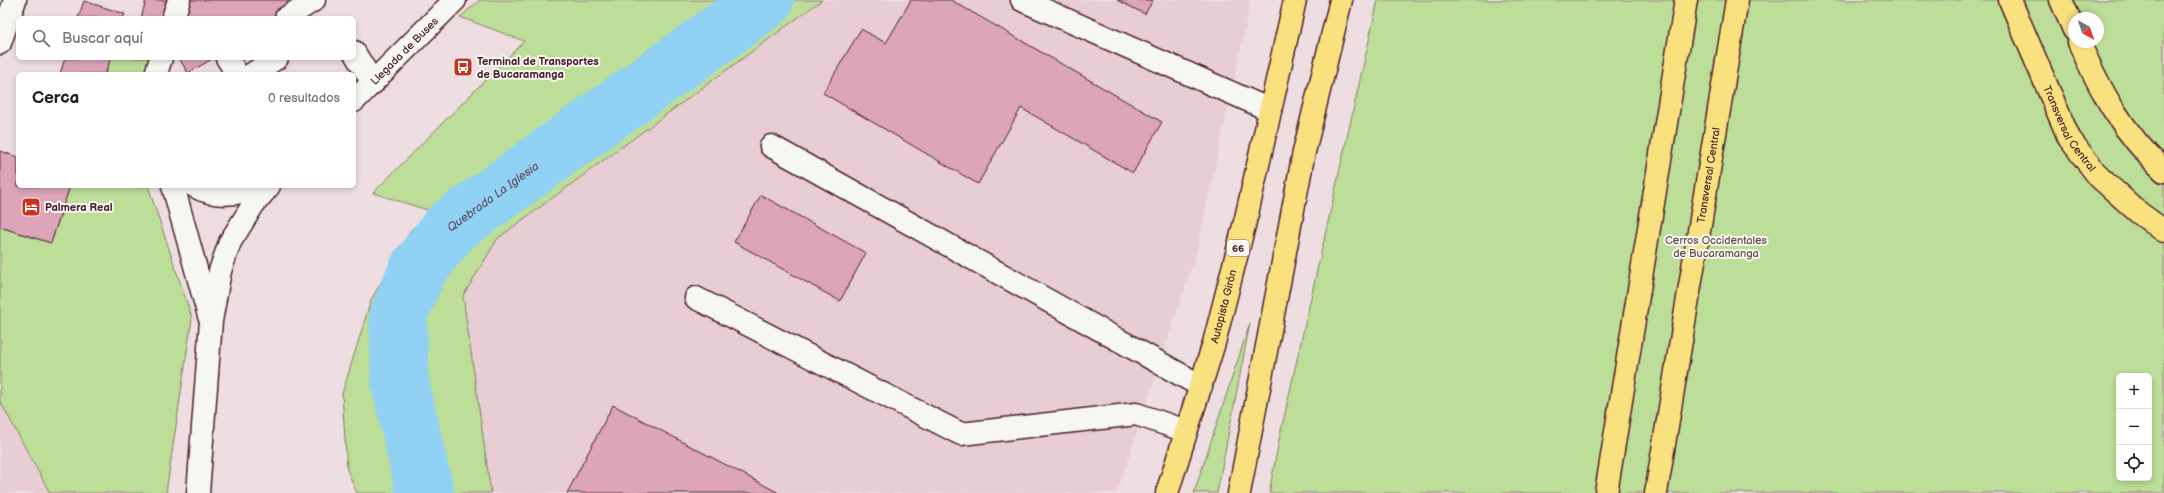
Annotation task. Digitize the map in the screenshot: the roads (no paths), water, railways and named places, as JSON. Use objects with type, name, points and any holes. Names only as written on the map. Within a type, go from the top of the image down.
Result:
[{"type":"main road","name":"Autopista Girón","points":[[1167,493],[1201,386],[1245,222],[1295,0]]},
{"type":"main road","points":[[1239,493],[1304,152],[1341,0]]},
{"type":"main road","points":[[1606,493],[1686,0]]},
{"type":"main road","name":"Transversal Central","points":[[1656,493],[1737,0]]},
{"type":"main road","name":"Transversal Central","points":[[2010,0],[2069,138],[2099,177],[2138,212],[2164,231]]},
{"type":"main road","points":[[2061,0],[2068,16]]},
{"type":"main road","points":[[2082,48],[2098,86],[2122,125],[2164,171]]},
{"type":"lane","points":[[0,43],[15,0]]},
{"type":"lane","points":[[174,16],[179,0]]},
{"type":"lane","points":[[289,16],[314,0]]},
{"type":"lane","points":[[1022,0],[1270,110]]},
{"type":"lane","name":"Llegada de Buses","points":[[356,99],[374,83],[448,2]]},
{"type":"lane","points":[[356,55],[374,83]]},
{"type":"lane","points":[[157,72],[160,60]]},
{"type":"lane","points":[[228,60],[236,72]]},
{"type":"lane","points":[[255,72],[274,60]]},
{"type":"lane","points":[[771,146],[1201,386]]},
{"type":"lane","points":[[174,188],[211,321]]},
{"type":"lane","points":[[200,188],[219,194],[234,194],[248,191],[253,188]]},
{"type":"lane","points":[[198,493],[211,321],[220,271],[230,242],[253,205],[267,188]]},
{"type":"lane","points":[[696,298],[961,434],[1136,414],[1186,430]]},
{"type":"waterway","name":"Quebrada La Iglesia","points":[[425,493],[400,383],[398,316],[418,269],[451,227],[765,0]]},
{"type":"place","name":"Terminal de Transportes de Bucaramanga","points":[[463,67]]},
{"type":"place","name":"Palmera Real","points":[[31,207]]},
{"type":"park label","name":"Cerros Occidentales de Bucaramanga","points":[[1716,246]]}]
